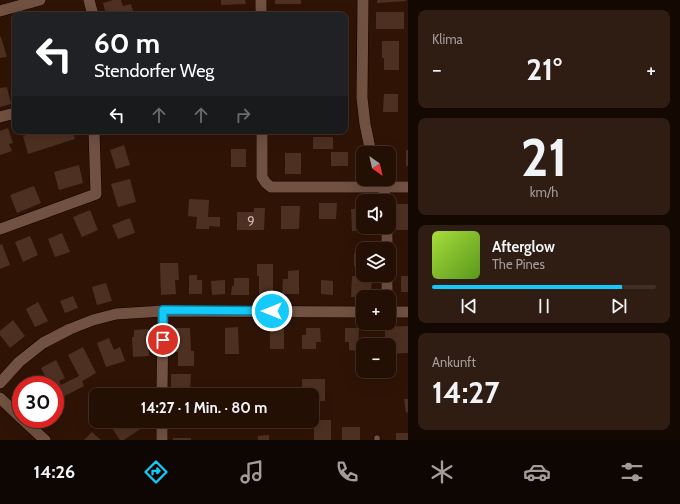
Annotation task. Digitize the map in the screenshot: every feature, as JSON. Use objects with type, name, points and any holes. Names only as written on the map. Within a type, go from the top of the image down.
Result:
[{"type":"street","points":[[0,11],[40,0]]},
{"type":"street","points":[[89,0],[92,12]]},
{"type":"street","points":[[261,0],[261,12]]},
{"type":"street","points":[[363,0],[362,98],[365,124],[370,146]]},
{"type":"street","points":[[0,117],[12,114]]},
{"type":"street","points":[[0,229],[96,194],[94,134]]},
{"type":"street","points":[[262,134],[262,177],[271,187],[356,184]]},
{"type":"street","points":[[396,185],[408,187]]},
{"type":"street","points":[[162,388],[163,310]]},
{"type":"street","points":[[0,383],[19,362],[43,343],[70,329],[93,320],[116,314],[163,310],[356,312]]},
{"type":"street","points":[[396,312],[408,312]]},
{"type":"street","points":[[0,398],[12,409]]},
{"type":"street","points":[[32,428],[44,440]]},
{"type":"street","points":[[162,428],[162,440]]},
{"type":"building","points":[[113,0],[121,0],[123,6],[131,4],[133,12],[105,12],[103,3]]},
{"type":"building","points":[[221,0],[245,0],[246,4],[221,5]]},
{"type":"building","points":[[275,0],[301,0],[301,4],[275,4]]},
{"type":"building","points":[[377,0],[406,0],[406,1],[377,3]]},
{"type":"building","points":[[376,12],[404,12],[404,29],[376,29]]},
{"type":"building","points":[[1,37],[7,57],[0,58]]},
{"type":"building","points":[[382,41],[399,41],[399,70],[384,70]]},
{"type":"building","points":[[7,87],[11,104],[0,107],[0,88]]},
{"type":"building","points":[[384,94],[398,94],[398,112],[383,112]]},
{"type":"building","points":[[8,128],[13,143],[9,144],[12,151],[0,155],[0,131]]},
{"type":"building","points":[[30,134],[73,134],[75,139],[28,154],[23,136]]},
{"type":"building","points":[[313,137],[333,137],[333,149],[313,149]]},
{"type":"building","points":[[124,145],[130,165],[116,169],[110,150]]},
{"type":"building","points":[[231,149],[246,149],[246,167],[231,167]]},
{"type":"building","points":[[406,150],[408,150],[408,166],[406,166]]},
{"type":"building","points":[[331,152],[348,152],[348,166],[331,166]]},
{"type":"building","points":[[285,153],[301,153],[301,174],[285,174]]},
{"type":"building","points":[[79,165],[83,183],[59,190],[54,172]]},
{"type":"building","points":[[130,179],[136,202],[118,207],[111,184]]},
{"type":"building","points":[[34,186],[41,203],[17,213],[10,195]]},
{"type":"building","points":[[189,199],[209,200],[208,217],[220,217],[220,227],[209,226],[209,229],[196,229],[197,217],[188,216]]},
{"type":"building","points":[[319,203],[337,203],[336,219],[319,219]]},
{"type":"building","points":[[396,204],[408,204],[408,230],[396,230]]},
{"type":"building","points":[[281,206],[300,206],[299,229],[281,229]]},
{"type":"building","points":[[254,208],[265,208],[264,230],[237,230],[237,212],[254,212]]},
{"type":"building","points":[[351,209],[356,209],[356,231],[352,231]]},
{"type":"building","points":[[90,210],[98,230],[82,237],[73,217]]},
{"type":"building","points":[[130,218],[135,233],[118,239],[112,225]]},
{"type":"building","points":[[62,233],[70,252],[55,257],[48,239]]},
{"type":"building","points":[[30,236],[38,255],[23,262],[15,242]]},
{"type":"building","points":[[2,244],[10,265],[0,269],[0,245]]},
{"type":"building","points":[[354,253],[356,253],[356,266],[354,266]]},
{"type":"building","points":[[160,263],[178,263],[179,280],[175,280],[176,294],[161,295]]},
{"type":"building","points":[[257,264],[273,264],[273,294],[259,294]]},
{"type":"building","points":[[299,270],[299,294],[282,294],[283,279],[288,279],[288,271]]},
{"type":"building","points":[[189,275],[197,275],[197,280],[202,280],[202,294],[189,294]]},
{"type":"building","points":[[352,276],[356,276],[356,282],[372,282],[371,290],[356,290],[356,297],[351,297]]},
{"type":"building","points":[[401,276],[408,276],[408,292],[401,292]]},
{"type":"building","points":[[234,278],[249,278],[249,295],[231,295],[232,286],[234,286]]},
{"type":"building","points":[[225,280],[225,294],[212,295],[211,281]]},
{"type":"building","points":[[321,280],[333,281],[333,295],[321,294]]},
{"type":"building","points":[[106,283],[112,301],[97,305],[92,287]]},
{"type":"building","points":[[73,296],[78,308],[65,313],[60,301]]},
{"type":"building","points":[[38,302],[48,321],[35,327],[26,309]]},
{"type":"building","points":[[13,320],[25,336],[10,348],[0,335],[0,331]]},
{"type":"building","points":[[408,326],[408,353],[396,354],[396,338],[385,338],[385,330],[396,330],[396,327]]},
{"type":"building","points":[[238,327],[239,354],[225,354],[225,328]]},
{"type":"building","points":[[176,328],[190,328],[191,351],[194,351],[194,366],[178,366],[178,352],[176,352]]},
{"type":"building","points":[[306,328],[320,328],[321,342],[316,342],[316,349],[302,349],[302,335],[306,335]]},
{"type":"building","points":[[345,328],[356,328],[356,330],[359,330],[359,338],[356,338],[356,351],[349,350],[349,342],[345,342]]},
{"type":"building","points":[[148,329],[149,356],[133,357],[132,337],[134,337],[134,330]]},
{"type":"building","points":[[270,329],[284,329],[284,349],[270,349]]},
{"type":"building","points":[[109,338],[114,350],[120,347],[125,361],[106,367],[97,343]]},
{"type":"building","points":[[83,347],[96,373],[82,381],[84,386],[64,396],[64,384],[79,376],[68,355]]},
{"type":"building","points":[[56,360],[64,376],[45,376],[41,368]]},
{"type":"building","points":[[171,374],[191,374],[190,388],[171,388]]},
{"type":"building","points":[[302,379],[325,379],[325,401],[319,401],[319,388],[302,388]]},
{"type":"building","points":[[404,399],[408,399],[408,412],[406,413]]},
{"type":"building","points":[[319,420],[331,420],[331,440],[314,440],[314,428],[319,428]]},
{"type":"building","points":[[342,427],[360,427],[360,440],[342,440]]},
{"type":"building","points":[[112,428],[142,428],[124,440],[120,440]]},
{"type":"building","points":[[92,432],[101,440],[84,440]]},
{"type":"building","points":[[396,433],[408,433],[408,440],[396,440]]},
{"type":"building","points":[[269,435],[269,440],[258,440],[258,436]]},
{"type":"building","points":[[173,438],[191,438],[191,440],[173,440]]},
{"type":"route","points":[[163,340],[163,310],[272,311]]}]
